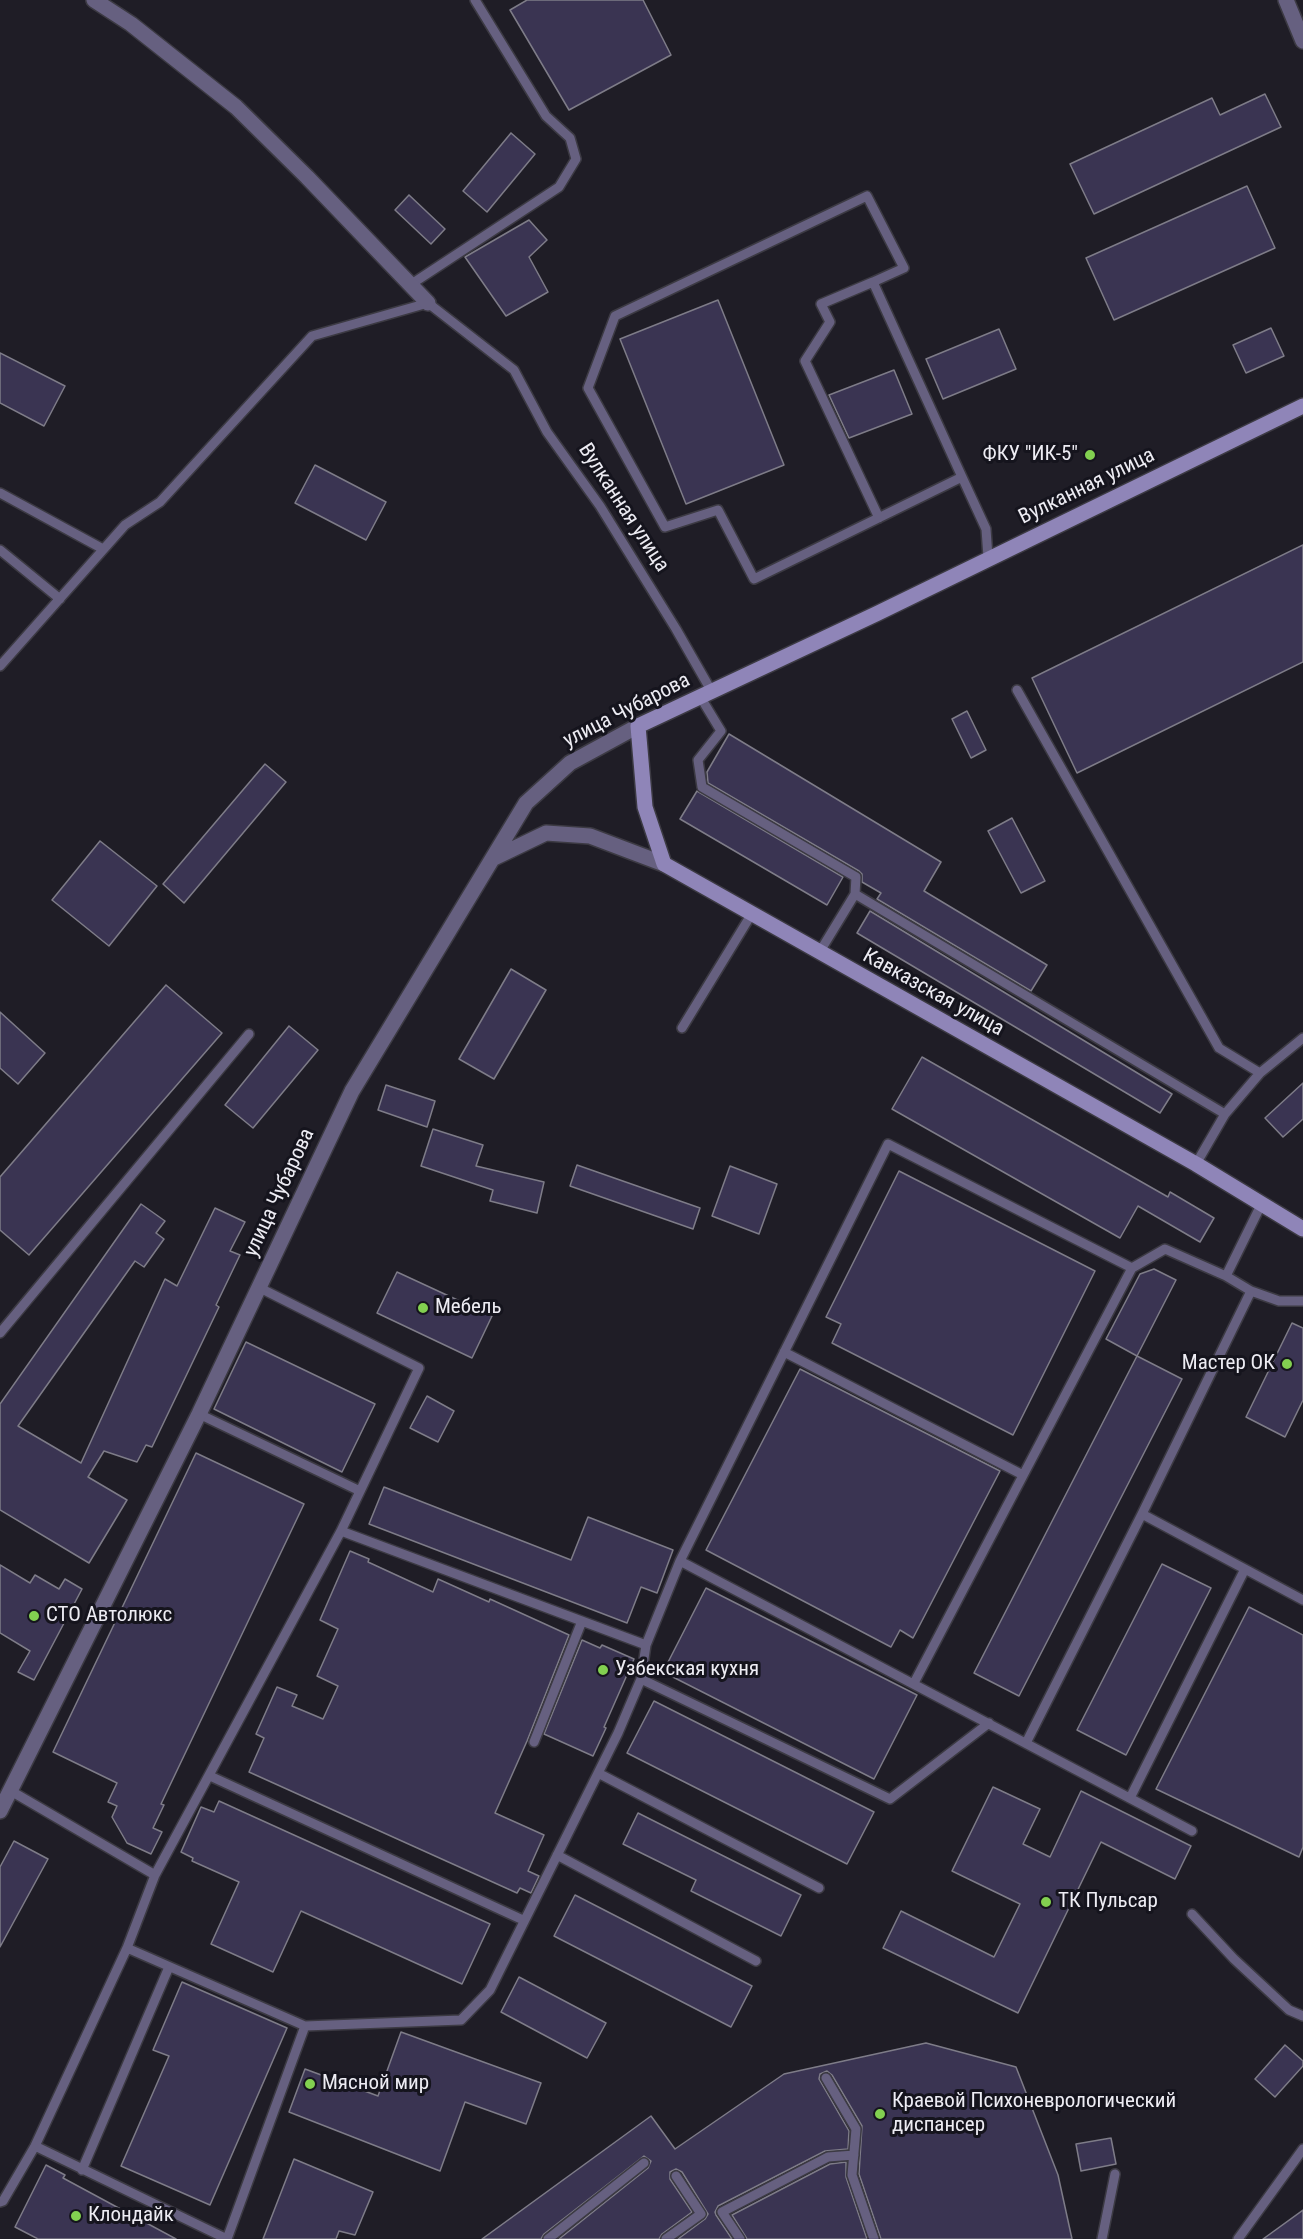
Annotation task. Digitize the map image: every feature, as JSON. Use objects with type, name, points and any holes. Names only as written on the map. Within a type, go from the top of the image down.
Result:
[{"type":"main road","name":"Вулканная улица","points":[[706,695],[1303,406]]},
{"type":"main road","name":"улица Чубарова","points":[[638,726],[706,695]]},
{"type":"main road","points":[[638,726],[645,807],[664,864]]},
{"type":"main road","name":"Кавказская улица","points":[[664,864],[1196,1164],[1303,1228]]},
{"type":"street","points":[[94,0],[131,24],[236,107],[428,303]]},
{"type":"street","points":[[1286,0],[1303,41]]},
{"type":"street","name":"улица Чубарова","points":[[0,1811],[199,1414],[352,1092],[526,803],[570,763],[638,726]]},
{"type":"street","points":[[492,859],[546,833],[590,836],[664,864]]},
{"type":"lane","points":[[410,285],[559,187],[576,159],[570,138],[546,116],[475,0]]},
{"type":"lane","points":[[879,518],[805,361],[830,322],[821,304],[904,268],[867,196],[615,316],[588,388],[665,527],[718,510],[754,579],[879,518],[962,477]]},
{"type":"lane","points":[[873,282],[986,529],[988,557]]},
{"type":"lane","points":[[0,666],[125,525],[160,502],[312,336],[428,303]]},
{"type":"lane","name":"Вулканная улица","points":[[428,303],[514,370],[547,432],[600,506],[676,629],[706,695]]},
{"type":"lane","points":[[0,494],[103,549]]},
{"type":"lane","points":[[0,550],[60,599]]},
{"type":"lane","points":[[1017,690],[1219,1048],[1260,1073]]},
{"type":"lane","points":[[706,695],[721,731],[698,760],[702,787],[856,877],[855,894],[819,953]]},
{"type":"lane","points":[[855,894],[1225,1114]]},
{"type":"lane","points":[[682,1028],[751,915]]},
{"type":"lane","points":[[0,1333],[249,1034]]},
{"type":"lane","points":[[1196,1164],[1225,1114],[1260,1073],[1303,1038]]},
{"type":"lane","points":[[127,1948],[305,2026],[461,2019],[490,1990],[618,1733],[641,1679],[646,1645],[680,1561],[888,1144],[1132,1268]]},
{"type":"lane","points":[[1226,1276],[1262,1203]]},
{"type":"lane","points":[[914,1683],[1132,1268],[1165,1249],[1226,1276],[1251,1291],[1279,1300],[1303,1300]]},
{"type":"lane","points":[[0,2202],[3,2201],[35,2146],[127,1948],[155,1875],[341,1531],[419,1368],[258,1287]]},
{"type":"lane","points":[[1026,1743],[1251,1291]]},
{"type":"lane","points":[[784,1352],[1023,1475]]},
{"type":"lane","points":[[199,1414],[360,1491]]},
{"type":"lane","points":[[1142,1514],[1303,1600]]},
{"type":"lane","points":[[341,1531],[646,1645]]},
{"type":"lane","points":[[680,1561],[1192,1831]]},
{"type":"lane","points":[[1130,1798],[1245,1569]]},
{"type":"lane","points":[[534,1742],[582,1621]]},
{"type":"lane","points":[[641,1679],[890,1799],[989,1723]]},
{"type":"lane","points":[[598,1773],[819,1888]]},
{"type":"lane","points":[[210,1776],[523,1920]]},
{"type":"lane","points":[[11,1791],[155,1875]]},
{"type":"lane","points":[[557,1855],[756,1961]]},
{"type":"lane","points":[[1192,1914],[1234,1959],[1281,2003],[1289,2010],[1303,2016]]},
{"type":"lane","points":[[82,2170],[170,1967]]},
{"type":"lane","points":[[35,2146],[227,2239],[305,2026]]},
{"type":"lane","points":[[826,2078],[856,2129],[852,2175],[874,2239]]},
{"type":"lane","points":[[1238,2239],[1303,2148]]},
{"type":"lane","points":[[740,2239],[722,2212],[828,2157],[854,2155]]},
{"type":"lane","points":[[548,2239],[644,2163]]},
{"type":"lane","points":[[1102,2239],[1115,2174]]},
{"type":"lane","points":[[666,2239],[701,2214],[676,2176]]},
{"type":"building","points":[[527,0],[643,0],[671,55],[569,110],[510,10]]},
{"type":"building","points":[[1265,94],[1281,127],[1094,214],[1070,164],[1212,98],[1220,115]]},
{"type":"building","points":[[511,133],[535,154],[487,212],[463,191]]},
{"type":"building","points":[[1247,186],[1275,248],[1114,320],[1086,258]]},
{"type":"building","points":[[409,195],[445,229],[431,244],[395,210]]},
{"type":"building","points":[[529,220],[547,240],[529,257],[548,292],[506,316],[465,257]]},
{"type":"building","points":[[718,300],[784,465],[686,504],[620,339]]},
{"type":"building","points":[[1271,328],[1284,356],[1246,373],[1233,345]]},
{"type":"building","points":[[999,329],[1016,369],[943,399],[926,359]]},
{"type":"building","points":[[0,353],[65,386],[44,426],[0,403]]},
{"type":"building","points":[[894,370],[912,414],[849,438],[829,395]]},
{"type":"building","points":[[315,465],[386,502],[366,540],[295,503]]},
{"type":"building","points":[[1303,545],[1303,662],[1077,773],[1032,678]]},
{"type":"building","points":[[967,711],[986,750],[971,758],[952,719]]},
{"type":"building","points":[[729,734],[941,862],[924,891],[1047,965],[1031,991],[877,899],[881,893],[862,882],[862,874],[859,871],[708,783],[707,772]]},
{"type":"building","points":[[265,764],[286,782],[184,903],[163,884]]},
{"type":"building","points":[[697,791],[843,877],[827,905],[680,819]]},
{"type":"building","points":[[1012,818],[1045,881],[1021,893],[988,831]]},
{"type":"building","points":[[100,841],[157,886],[109,946],[52,900]]},
{"type":"building","points":[[870,911],[1172,1094],[1160,1113],[857,933]]},
{"type":"building","points":[[511,969],[546,990],[494,1079],[459,1059]]},
{"type":"building","points":[[166,985],[222,1033],[29,1255],[0,1230],[0,1177]]},
{"type":"building","points":[[0,1012],[45,1053],[18,1084],[0,1068]]},
{"type":"building","points":[[289,1026],[318,1050],[253,1128],[225,1105]]},
{"type":"building","points":[[922,1057],[1168,1197],[1170,1192],[1214,1218],[1200,1242],[1138,1206],[1120,1238],[892,1109]]},
{"type":"building","points":[[1303,1083],[1303,1119],[1283,1137],[1265,1118]]},
{"type":"building","points":[[386,1085],[435,1101],[427,1127],[378,1110]]},
{"type":"building","points":[[433,1129],[483,1145],[476,1166],[544,1182],[537,1213],[490,1201],[493,1190],[421,1166]]},
{"type":"building","points":[[577,1165],[700,1208],[693,1229],[570,1186]]},
{"type":"building","points":[[730,1166],[777,1184],[759,1234],[712,1216]]},
{"type":"building","points":[[899,1171],[1095,1271],[1013,1435],[832,1343],[841,1324],[826,1317]]},
{"type":"building","points":[[141,1204],[165,1221],[156,1233],[164,1239],[144,1267],[135,1261],[18,1426],[81,1463],[165,1279],[177,1286],[215,1208],[245,1222],[230,1251],[240,1255],[216,1305],[219,1307],[152,1447],[146,1445],[137,1462],[104,1451],[88,1477],[127,1500],[89,1563],[0,1510],[0,1404]]},
{"type":"building","points":[[1154,1269],[1176,1280],[1137,1356],[1106,1339],[1140,1274]]},
{"type":"building","points":[[397,1272],[492,1316],[472,1358],[377,1313]]},
{"type":"building","name":"Мастер ОК","points":[[1292,1323],[1303,1328],[1303,1400],[1285,1437],[1246,1417]]},
{"type":"building","points":[[246,1342],[375,1404],[342,1472],[214,1409]]},
{"type":"building","points":[[1137,1356],[1182,1379],[1019,1696],[974,1673]]},
{"type":"building","points":[[800,1369],[1000,1471],[913,1638],[900,1630],[891,1647],[706,1550]]},
{"type":"building","points":[[427,1396],[454,1411],[438,1442],[410,1428]]},
{"type":"building","points":[[196,1453],[304,1504],[161,1804],[164,1805],[153,1828],[162,1832],[151,1854],[127,1843],[112,1817],[117,1806],[108,1802],[117,1783],[53,1752]]},
{"type":"building","points":[[384,1487],[571,1560],[588,1517],[673,1550],[657,1593],[641,1587],[627,1623],[369,1524]]},
{"type":"building","points":[[350,1551],[369,1559],[368,1562],[433,1592],[438,1579],[489,1602],[490,1599],[569,1635],[527,1741],[495,1813],[544,1835],[528,1871],[539,1876],[531,1893],[520,1888],[517,1893],[249,1772],[264,1738],[256,1734],[277,1687],[297,1695],[292,1706],[323,1719],[338,1686],[317,1676],[338,1629],[320,1620]]},
{"type":"building","points":[[1162,1564],[1211,1588],[1126,1755],[1077,1730]]},
{"type":"building","name":"СТО Автолюкс","points":[[0,1565],[30,1583],[35,1575],[59,1589],[65,1579],[82,1589],[34,1680],[18,1672],[30,1651],[0,1633]]},
{"type":"building","points":[[706,1588],[917,1695],[874,1779],[663,1672]]},
{"type":"building","points":[[1249,1607],[1303,1635],[1303,1847],[1299,1857],[1156,1789]]},
{"type":"building","points":[[582,1640],[600,1648],[602,1645],[634,1659],[593,1756],[544,1734]]},
{"type":"building","points":[[654,1701],[874,1812],[847,1864],[627,1753]]},
{"type":"building","name":"ТК Пульсар","points":[[993,1787],[1040,1809],[1023,1844],[1050,1857],[1081,1791],[1191,1846],[1175,1879],[1101,1842],[1018,2013],[883,1948],[901,1911],[994,1957],[1020,1904],[952,1871]]},
{"type":"building","points":[[219,1801],[490,1924],[462,1984],[301,1911],[273,1972],[211,1944],[239,1882],[192,1861],[193,1858],[181,1852],[201,1807],[214,1812]]},
{"type":"building","points":[[638,1813],[801,1895],[781,1936],[691,1891],[696,1880],[623,1844]]},
{"type":"building","points":[[14,1841],[48,1859],[0,1947],[0,1867]]},
{"type":"building","points":[[575,1895],[752,1986],[731,2027],[554,1936]]},
{"type":"building","points":[[519,1977],[606,2023],[587,2058],[501,2012]]},
{"type":"building","points":[[182,1982],[287,2028],[210,2205],[121,2166],[169,2056],[153,2050]]},
{"type":"building","points":[[401,2032],[541,2083],[526,2124],[465,2102],[440,2171],[289,2112],[305,2069],[378,2096]]},
{"type":"building","name":"Краевой Психоневрологический диспансер","points":[[926,2043],[1016,2067],[1058,2175],[1072,2239],[881,2239],[859,2174],[862,2126],[832,2075],[827,2071],[820,2074],[819,2079],[849,2131],[848,2149],[825,2151],[718,2206],[716,2215],[732,2239],[678,2239],[705,2219],[708,2214],[682,2172],[676,2169],[670,2172],[670,2179],[692,2212],[662,2234],[659,2239],[559,2239],[648,2168],[651,2161],[644,2156],[544,2234],[541,2239],[482,2239],[651,2116],[675,2149],[784,2074]]},
{"type":"building","points":[[1285,2045],[1303,2061],[1303,2066],[1275,2097],[1255,2079]]},
{"type":"building","points":[[1111,2138],[1116,2164],[1081,2171],[1076,2144]]},
{"type":"building","points":[[294,2159],[373,2192],[355,2235],[339,2231],[336,2239],[263,2239]]},
{"type":"building","points":[[846,2162],[846,2177],[867,2239],[747,2239],[732,2215],[830,2164]]},
{"type":"building","points":[[46,2165],[65,2175],[63,2178],[176,2239],[38,2239],[15,2227]]},
{"type":"building","points":[[1303,2210],[1303,2239],[1263,2239]]},
{"type":"place","name":"ФКУ \"ИК-5\"","points":[[1090,455]]},
{"type":"place","name":"Мебель","points":[[423,1308]]},
{"type":"place","name":"Мастер ОК","points":[[1287,1364]]},
{"type":"place","name":"СТО Автолюкс","points":[[34,1616]]},
{"type":"place","name":"Узбекская кухня","points":[[603,1670]]},
{"type":"place","name":"ТК Пульсар","points":[[1046,1902]]},
{"type":"place","name":"Мясной мир","points":[[310,2084]]},
{"type":"place","name":"Краевой Психоневрологический диспансер","points":[[880,2114]]},
{"type":"place","name":"Клондайк","points":[[76,2216]]}]
